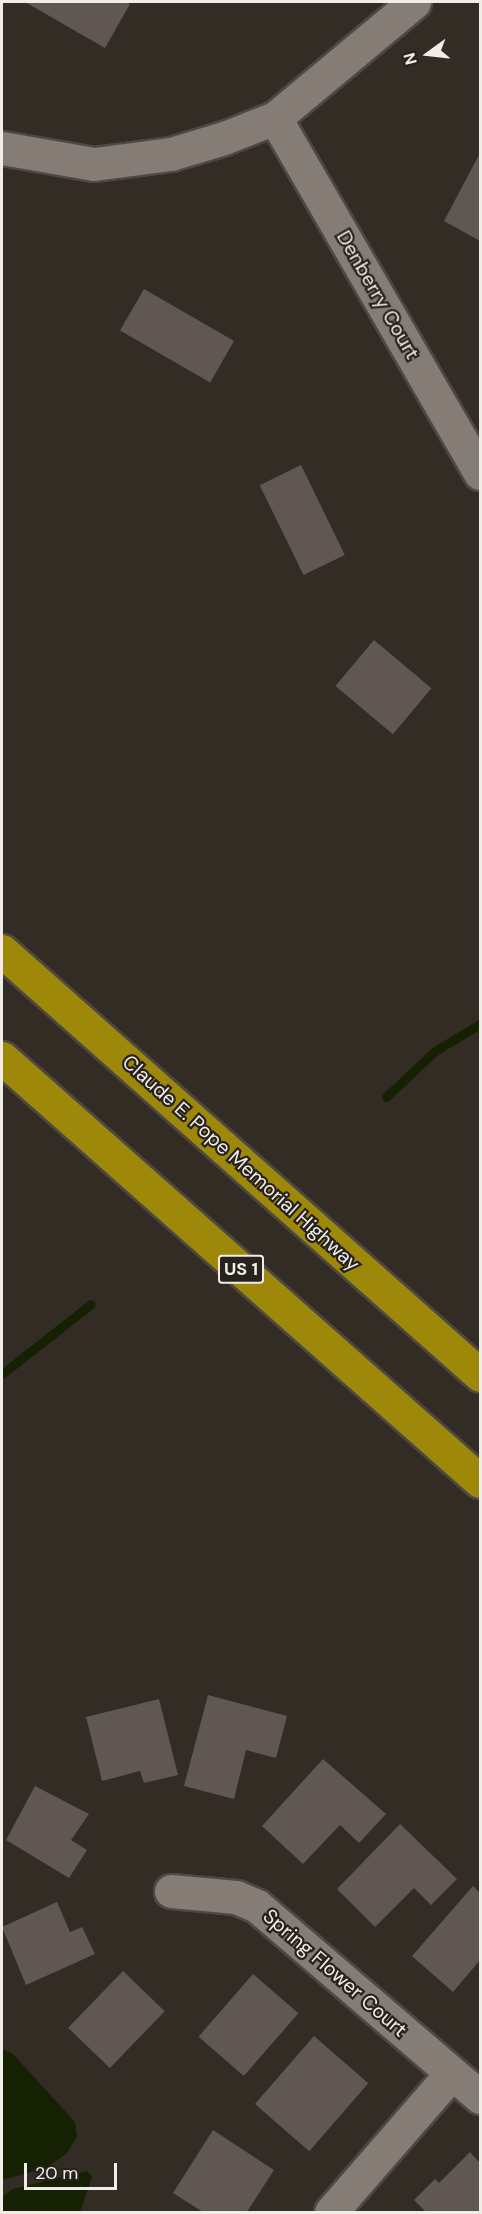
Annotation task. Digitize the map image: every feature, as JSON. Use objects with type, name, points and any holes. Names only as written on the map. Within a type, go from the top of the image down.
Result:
[{"type":"highway","name":"Claude E. Pope Memorial Highway","points":[[2,951],[480,1375]]},
{"type":"highway","name":"US 1","points":[[2,1058],[480,1481]]},
{"type":"street","points":[[2,148],[94,164],[134,160],[171,154],[275,118],[414,2]]},
{"type":"street","name":"Denberry Court","points":[[275,118],[480,473]]},
{"type":"street","name":"Spring Flower Court","points":[[171,1891],[236,1897],[257,1906],[480,2097]]},
{"type":"street","points":[[331,2212],[452,2073]]},
{"type":"shaded area","points":[[2,2049],[13,2054],[75,2122],[77,2137],[66,2154],[46,2168],[2,2180]]},
{"type":"shaded area","points":[[87,2171],[92,2177],[80,2212],[2,2212],[2,2197],[13,2189]]},
{"type":"building","points":[[25,2],[126,2],[130,4],[105,48]]},
{"type":"building","points":[[480,153],[480,241],[444,221]]},
{"type":"building","points":[[144,289],[234,341],[210,383],[120,331]]},
{"type":"building","points":[[301,465],[345,555],[303,575],[260,485]]},
{"type":"building","points":[[374,640],[431,688],[393,734],[335,686]]},
{"type":"building","points":[[208,1695],[287,1716],[276,1758],[246,1750],[234,1799],[184,1786]]},
{"type":"building","points":[[159,1699],[178,1775],[144,1783],[140,1771],[102,1781],[86,1717]]},
{"type":"building","points":[[323,1759],[386,1814],[359,1843],[340,1825],[303,1864],[262,1826]]},
{"type":"building","points":[[35,1786],[89,1814],[71,1840],[87,1850],[69,1878],[6,1840]]},
{"type":"building","points":[[400,1824],[457,1879],[431,1905],[414,1888],[375,1927],[337,1889]]},
{"type":"building","points":[[473,1886],[480,1893],[480,1960],[453,1992],[412,1956]]},
{"type":"building","points":[[57,1902],[70,1932],[82,1927],[95,1954],[26,1985],[2,1927]]},
{"type":"building","points":[[123,1971],[165,2011],[110,2068],[68,2028]]},
{"type":"building","points":[[253,1974],[298,2013],[244,2076],[199,2037]]},
{"type":"building","points":[[314,2036],[368,2083],[309,2151],[255,2104]]},
{"type":"building","points":[[213,2130],[274,2170],[247,2212],[203,2212],[173,2193]]},
{"type":"building","points":[[470,2152],[480,2163],[480,2212],[426,2212],[414,2200],[435,2179],[439,2183]]},
{"type":"waterway","points":[[386,1097],[435,1051],[480,1024]]},
{"type":"waterway","points":[[2,1374],[91,1304]]}]
